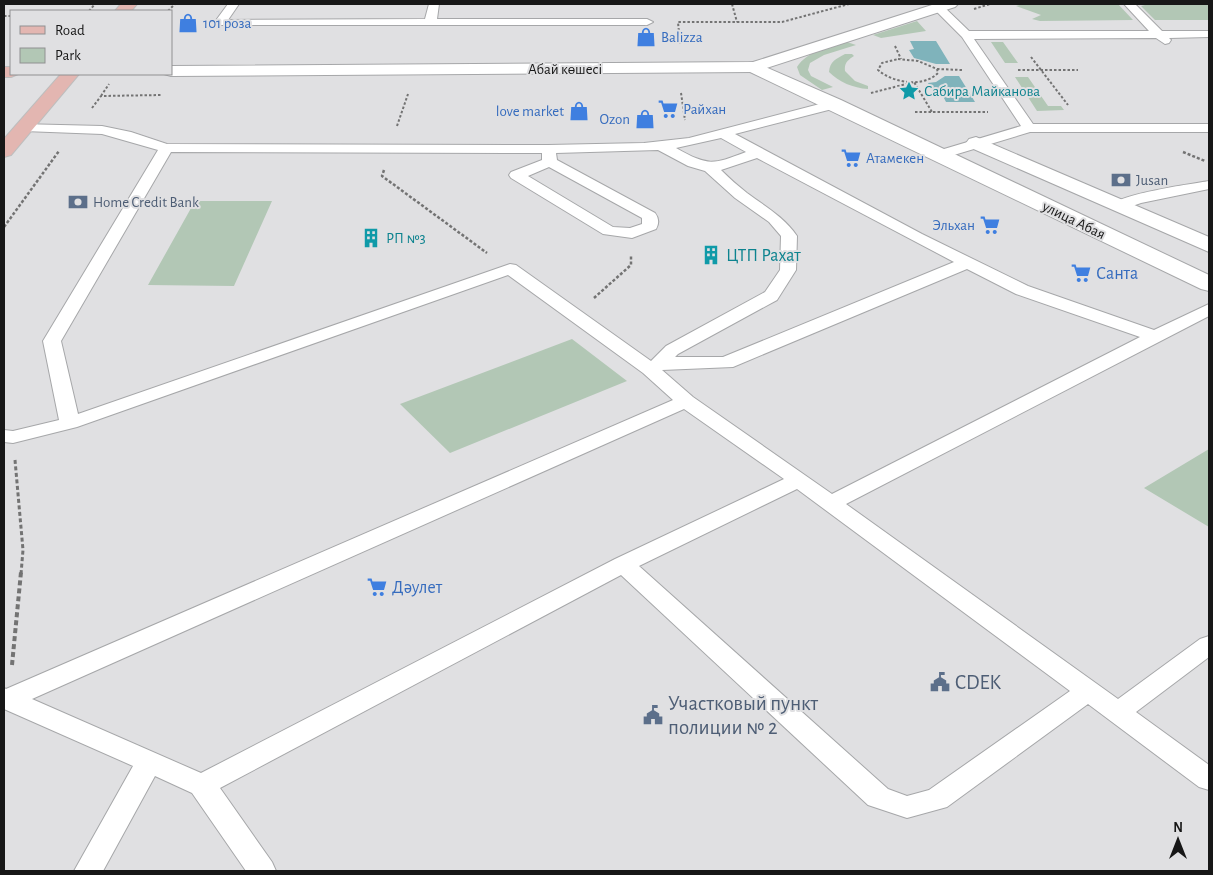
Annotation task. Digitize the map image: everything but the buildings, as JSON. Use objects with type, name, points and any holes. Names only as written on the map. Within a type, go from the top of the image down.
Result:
[{"type":"main road","points":[[4,151],[69,75]]},
{"type":"street","points":[[754,67],[944,6]]},
{"type":"street","name":"Абай көшесі","points":[[172,71],[754,67],[939,155]]},
{"type":"street","name":"улица Абая","points":[[976,144],[1209,245]]},
{"type":"street","name":"улица Абая","points":[[939,155],[1209,284]]},
{"type":"lane","points":[[233,4],[220,23],[647,22]]},
{"type":"lane","points":[[430,23],[434,4]]},
{"type":"lane","points":[[1129,4],[1159,34]]},
{"type":"lane","points":[[944,6],[1029,128]]},
{"type":"lane","points":[[1159,34],[1209,26]]},
{"type":"lane","points":[[966,35],[1209,34]]},
{"type":"lane","points":[[24,127],[102,130],[126,135],[166,148],[389,148],[549,156],[689,142],[835,104]]},
{"type":"lane","points":[[939,155],[1029,128],[1209,128]]},
{"type":"lane","points":[[724,134],[916,238],[969,262],[1022,290],[1156,337]]},
{"type":"lane","points":[[660,145],[699,166],[709,167],[718,166],[758,152]]},
{"type":"lane","points":[[70,423],[52,341],[166,148]]},
{"type":"lane","points":[[549,156],[650,216],[650,226],[632,233],[610,231],[516,175],[549,156]]},
{"type":"lane","points":[[655,366],[672,350],[771,296],[788,270],[789,236],[775,220],[740,195],[709,167]]},
{"type":"lane","points":[[1118,206],[1137,199],[1209,184]]},
{"type":"lane","points":[[655,366],[726,363],[969,262]]},
{"type":"lane","points":[[8,436],[70,423],[510,269],[574,316],[655,366],[686,401],[831,503],[1209,779]]},
{"type":"lane","points":[[831,503],[1209,309]]},
{"type":"lane","points":[[6,699],[686,401]]},
{"type":"lane","points":[[202,785],[623,564],[799,480]]},
{"type":"lane","points":[[623,564],[878,797],[907,807],[937,799],[1088,691]]},
{"type":"lane","points":[[1118,712],[1209,645]]},
{"type":"lane","points":[[6,699],[202,785],[262,871]]},
{"type":"lane","points":[[88,871],[150,762]]},
{"type":"path","points":[[732,4],[737,22]]},
{"type":"path","points":[[895,45],[901,59]]},
{"type":"path","points":[[914,82],[887,77],[878,70],[879,66],[882,63],[901,59],[926,63],[937,69],[962,70]]},
{"type":"path","points":[[866,94],[931,79],[936,76],[937,69]]},
{"type":"path","points":[[1028,70],[1078,70]]},
{"type":"path","points":[[1041,70],[1070,107]]},
{"type":"path","points":[[914,82],[932,112]]},
{"type":"path","points":[[4,226],[109,84]]},
{"type":"path","points":[[681,93],[689,90]]},
{"type":"path","points":[[408,93],[389,148],[382,176],[510,269]]},
{"type":"path","points":[[101,96],[171,95]]},
{"type":"path","points":[[914,112],[1018,111]]},
{"type":"path","points":[[574,316],[631,264],[632,233]]},
{"type":"path","points":[[6,699],[23,550],[8,436]]},
{"type":"green space","points":[[1023,4],[1118,4],[1133,20],[1040,21],[1032,19],[1041,15],[1016,6]]},
{"type":"green space","points":[[1149,4],[1209,4],[1209,20],[1155,20],[1141,6]]},
{"type":"green space","points":[[917,21],[926,31],[881,38],[873,35]]},
{"type":"green space","points":[[847,42],[856,45],[824,55],[810,63],[808,70],[811,76],[833,87],[822,90],[800,75],[797,67],[807,57],[819,50]]},
{"type":"green space","points":[[991,42],[1003,42],[1018,63],[1005,63]]},
{"type":"green space","points":[[845,54],[852,54],[854,56],[847,62],[845,71],[855,81],[868,86],[868,89],[847,84],[829,72],[832,63]]},
{"type":"green space","points":[[1015,77],[1028,77],[1048,106],[1061,106],[1064,110],[1037,111]]},
{"type":"green space","points":[[195,201],[272,201],[234,286],[148,285]]},
{"type":"green space","points":[[572,339],[627,381],[450,453],[400,404]]},
{"type":"green space","points":[[1209,449],[1209,527],[1144,488]]},
{"type":"water","points":[[910,41],[936,41],[950,64],[936,64],[914,58],[909,50],[914,49]]},
{"type":"water","points":[[945,76],[959,76],[975,102],[946,102],[941,92],[933,92],[928,83],[936,82]]},
{"type":"place","name":"101 роза","points":[[188,23]]},
{"type":"place","name":"Balizza","points":[[646,37]]},
{"type":"place","name":"Сабира Майканова","points":[[909,91]]},
{"type":"place","name":"Райхан","points":[[668,109]]},
{"type":"place","name":"love market","points":[[579,111]]},
{"type":"place","name":"Ozon","points":[[645,119]]},
{"type":"place","name":"Атамекен","points":[[851,158]]},
{"type":"place","name":"Jusan","points":[[1121,180]]},
{"type":"place","name":"Home Credit Bank","points":[[78,202]]},
{"type":"place","name":"Эльхан","points":[[990,225]]},
{"type":"place","name":"РП №3","points":[[371,238]]},
{"type":"place","name":"ЦТП Рахат","points":[[711,255]]},
{"type":"place","name":"Санта","points":[[1081,273]]},
{"type":"place","name":"Дәулет","points":[[377,587]]},
{"type":"place","name":"CDEK","points":[[940,682]]},
{"type":"place","name":"Участковый пункт полиции № 2","points":[[653,715]]}]
